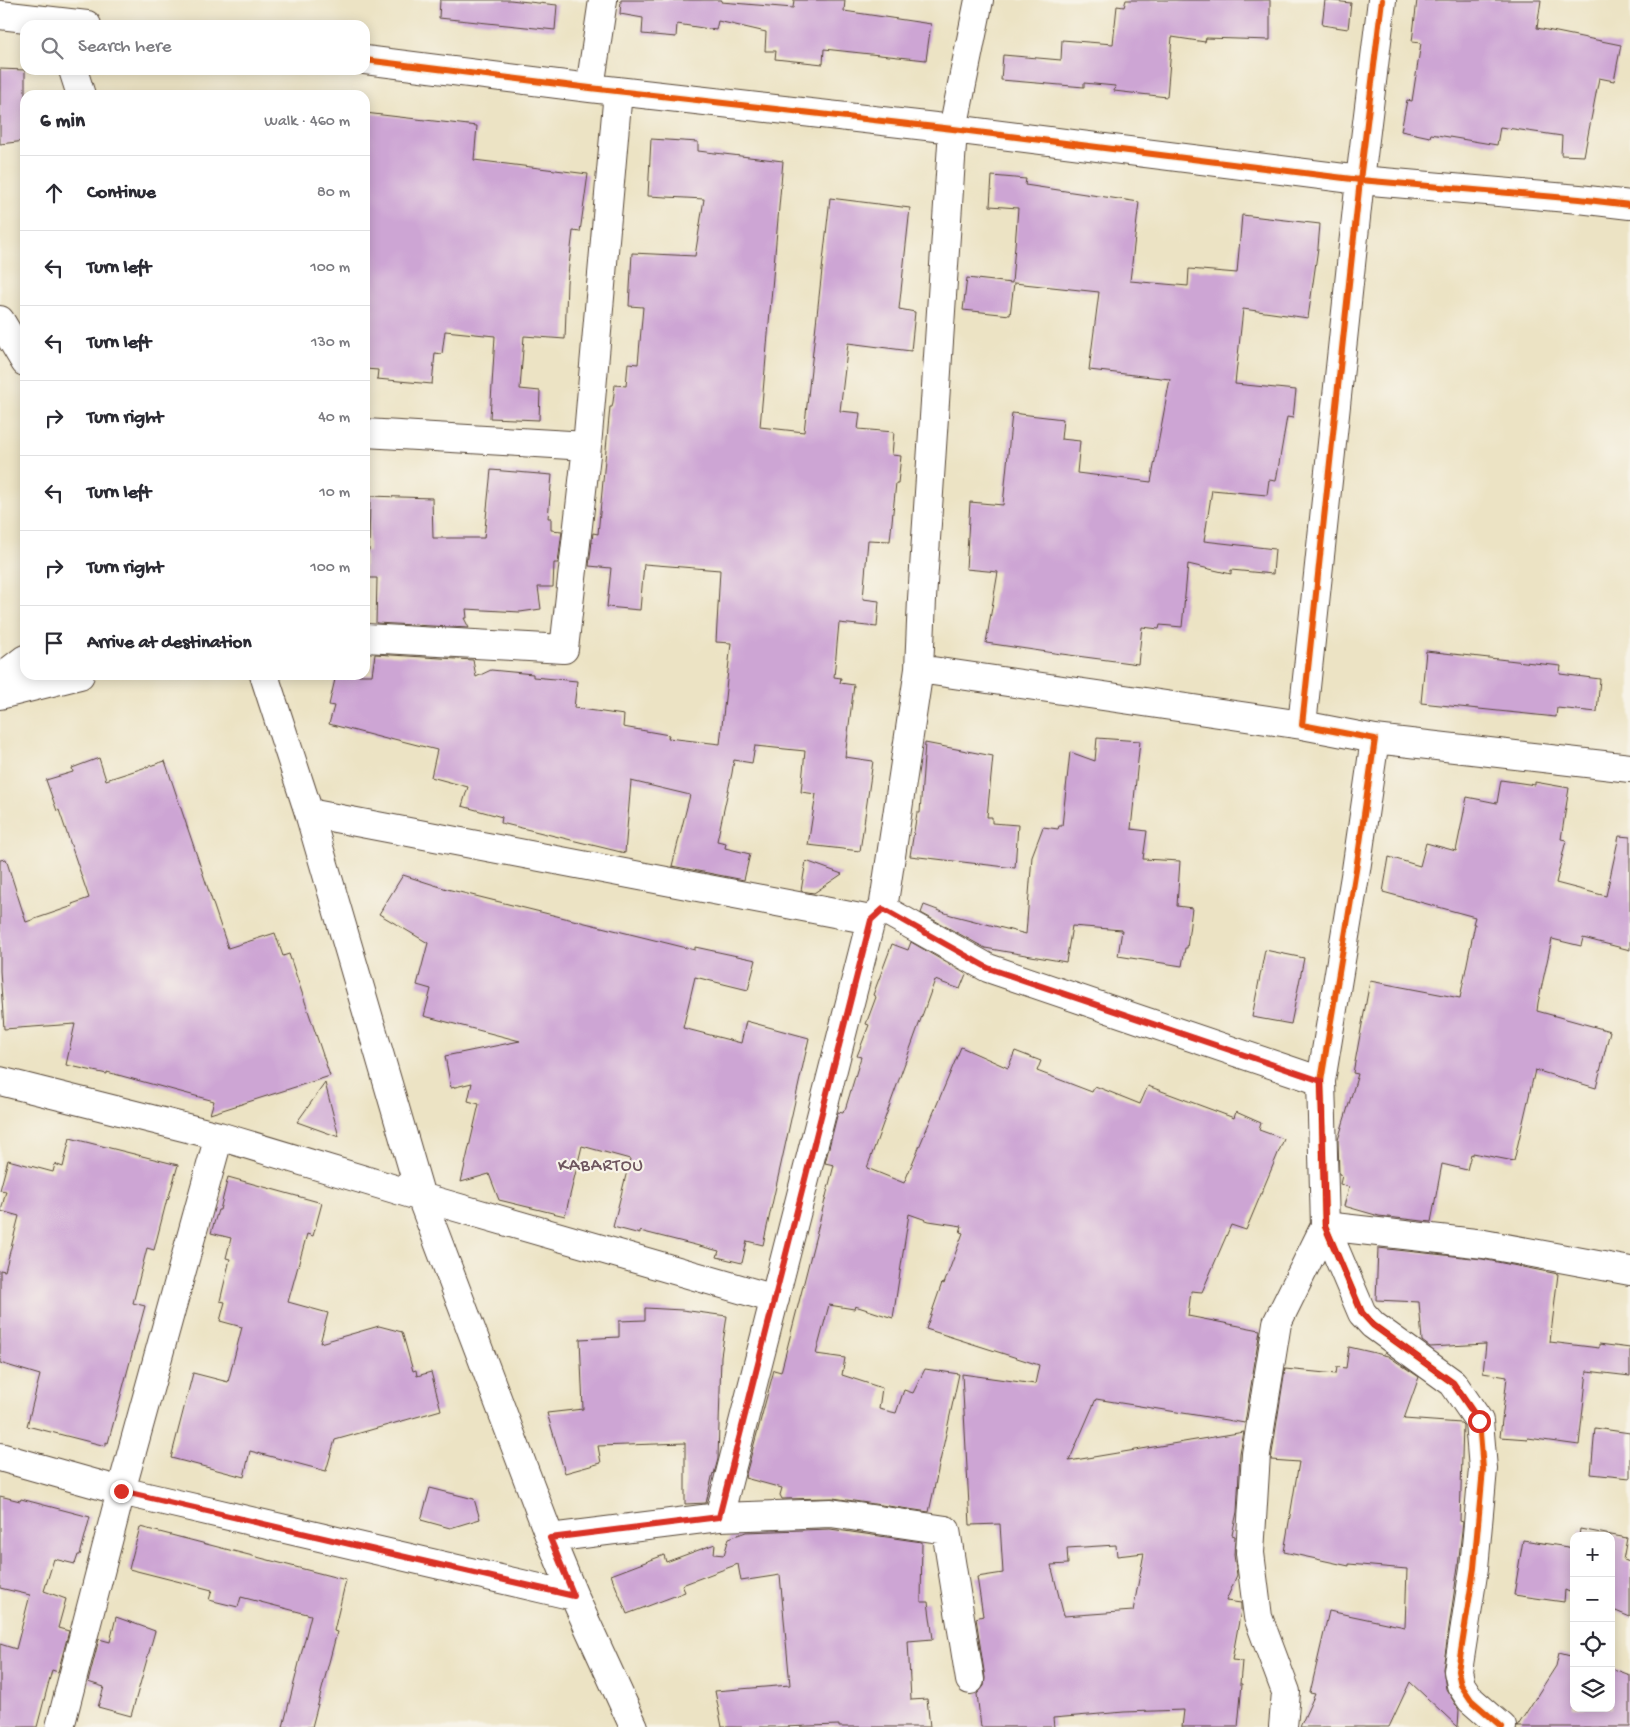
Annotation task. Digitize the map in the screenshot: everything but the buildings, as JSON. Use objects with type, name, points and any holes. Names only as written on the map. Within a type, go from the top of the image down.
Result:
[{"type":"street","points":[[590,88],[603,0]]},
{"type":"street","points":[[719,1517],[877,915],[919,669],[953,129],[979,0]]},
{"type":"street","points":[[1302,725],[1360,180],[1382,0]]},
{"type":"street","points":[[0,15],[56,15],[72,20]]},
{"type":"street","points":[[370,61],[590,88],[953,129],[1360,180],[1630,205]]},
{"type":"street","points":[[75,75],[79,90]]},
{"type":"street","points":[[370,638],[564,649],[587,446],[618,91]]},
{"type":"street","points":[[0,320],[20,354]]},
{"type":"street","points":[[370,433],[587,446]]},
{"type":"street","points":[[0,678],[20,663]]},
{"type":"street","points":[[919,669],[1302,725],[1375,739],[1630,768]]},
{"type":"street","points":[[0,695],[60,680]]},
{"type":"street","points":[[266,680],[309,813],[421,1197],[550,1538],[574,1596],[634,1727]]},
{"type":"street","points":[[1375,739],[1356,870],[1321,1081],[1325,1226],[1362,1313],[1373,1325],[1453,1383],[1479,1421],[1483,1469],[1474,1568],[1458,1671],[1460,1685],[1471,1700],[1502,1727]]},
{"type":"street","points":[[309,813],[877,915],[988,968],[1321,1081]]},
{"type":"street","points":[[0,1081],[219,1136],[421,1197],[775,1299]]},
{"type":"street","points":[[60,1727],[121,1491],[219,1136]]},
{"type":"street","points":[[1325,1226],[1484,1244],[1630,1271]]},
{"type":"street","points":[[1283,1727],[1286,1692],[1258,1617],[1250,1553],[1256,1454],[1278,1323],[1325,1226]]},
{"type":"street","points":[[0,1458],[121,1491],[574,1596]]},
{"type":"street","points":[[550,1538],[719,1517],[831,1513],[946,1530],[970,1680]]},
{"type":"cycle path","points":[[1382,0],[1360,180],[1302,725],[1375,739],[1356,870],[1321,1081],[1325,1226],[1362,1313],[1373,1325],[1453,1383],[1479,1421],[1483,1469],[1474,1568],[1458,1671],[1461,1685],[1471,1700],[1502,1727]]},
{"type":"cycle path","points":[[370,61],[590,88],[953,129],[1360,180],[1630,205]]},
{"type":"district","name":"KABARTOU","points":[[601,1166]]},
{"type":"route","points":[[121,1491],[574,1596],[550,1538],[719,1517],[871,920],[883,909],[988,968],[1321,1081],[1325,1226],[1362,1313],[1373,1325],[1453,1383],[1479,1421]]}]
